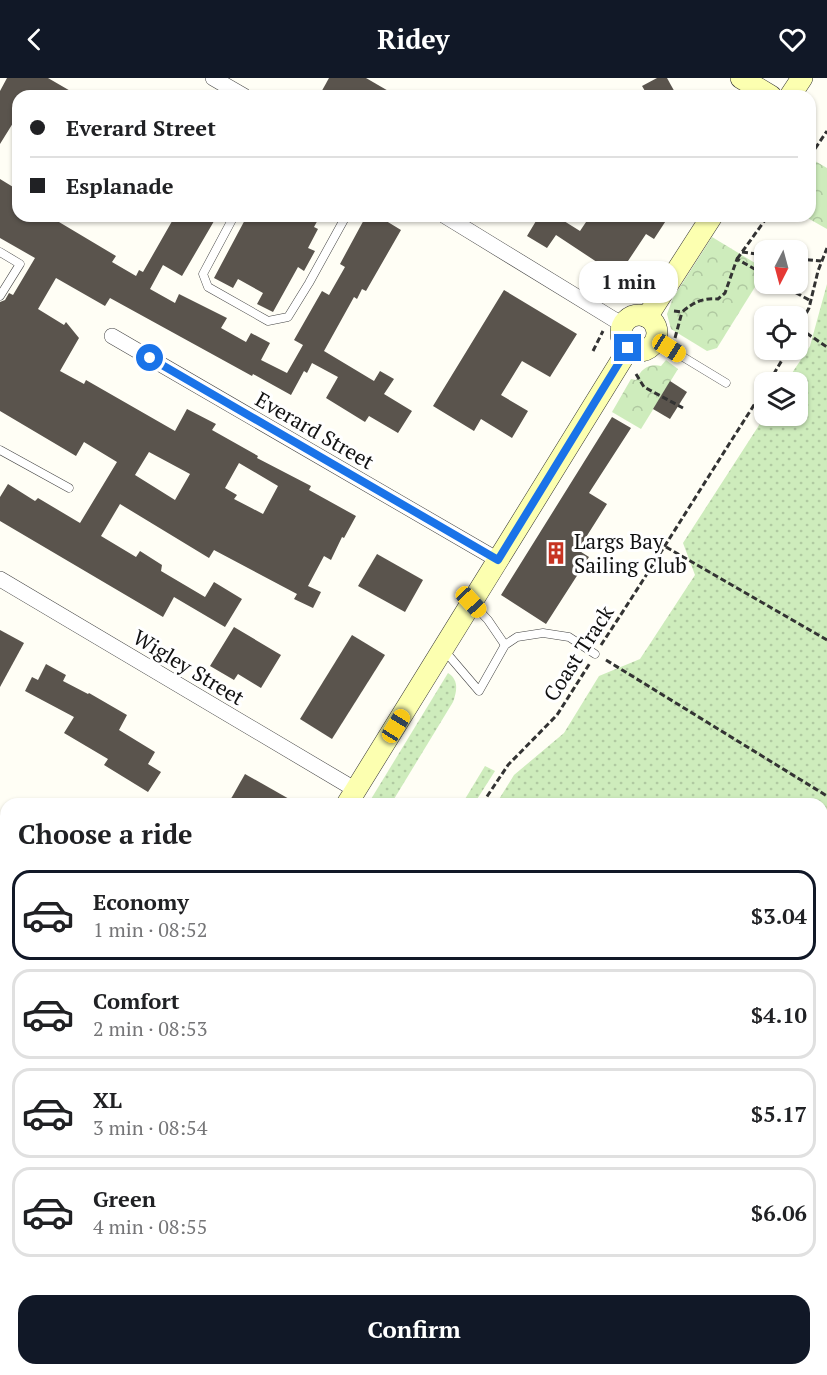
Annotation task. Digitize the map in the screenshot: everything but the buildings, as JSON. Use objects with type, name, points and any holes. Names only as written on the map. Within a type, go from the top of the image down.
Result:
[{"type":"street","points":[[213,78],[234,90]]},
{"type":"street","points":[[741,78],[761,90]]},
{"type":"street","points":[[454,222],[613,328],[628,348],[642,351],[665,339],[647,317],[635,315],[613,328]]},
{"type":"street","points":[[647,317],[708,222]]},
{"type":"street","name":"Everard Street","points":[[112,336],[498,560]]},
{"type":"street","points":[[351,797],[628,348]]},
{"type":"street","name":"Wigley Street","points":[[0,579],[351,797]]},
{"type":"lane","points":[[231,222],[203,274],[208,287],[268,321],[288,317],[343,222]]},
{"type":"lane","points":[[0,252],[20,264],[0,296]]},
{"type":"lane","points":[[665,339],[726,383]]},
{"type":"lane","points":[[0,450],[69,488]]},
{"type":"lane","points":[[471,602],[488,620],[505,645]]},
{"type":"lane","points":[[443,649],[479,691],[505,645],[517,637],[543,633],[569,637],[596,654]]},
{"type":"path","points":[[816,147],[827,131]]},
{"type":"path","points":[[665,339],[682,312],[694,302],[704,298],[718,299],[725,293],[737,259],[764,222]]},
{"type":"path","points":[[808,307],[827,248]]},
{"type":"path","points":[[742,252],[754,254]]},
{"type":"path","points":[[737,259],[754,269]]},
{"type":"path","points":[[808,260],[822,261]]},
{"type":"path","points":[[798,294],[811,301]]},
{"type":"path","points":[[667,307],[676,312],[682,312]]},
{"type":"path","points":[[593,351],[613,328]]},
{"type":"path","points":[[808,335],[827,347]]},
{"type":"path","points":[[635,372],[644,387],[683,408]]},
{"type":"path","name":"Coast Track","points":[[486,798],[508,765],[557,715],[754,405]]},
{"type":"path","points":[[666,546],[827,640]]},
{"type":"path","points":[[596,654],[827,796]]},
{"type":"green space","points":[[816,162],[827,168],[827,229],[815,222]]},
{"type":"green space","points":[[712,237],[754,262],[754,289],[717,348],[707,351],[671,329],[667,314],[673,298]]},
{"type":"green space","points":[[827,284],[827,798],[500,798],[514,775],[564,733],[599,676],[640,659],[695,575],[683,543],[759,426],[808,426],[808,372],[793,372],[801,360],[808,360],[808,349]]},
{"type":"green space","points":[[666,360],[678,369],[641,429],[612,412],[631,379],[636,380],[646,368],[653,365],[661,366]]},
{"type":"green space","points":[[448,673],[454,679],[456,686],[453,702],[395,798],[372,798]]},
{"type":"green space","points":[[485,766],[495,771],[478,798],[466,798]]},
{"type":"place","name":"Largs Bay Sailing Club","points":[[556,553]]},
{"type":"route","points":[[150,358],[498,560],[628,348]]}]
